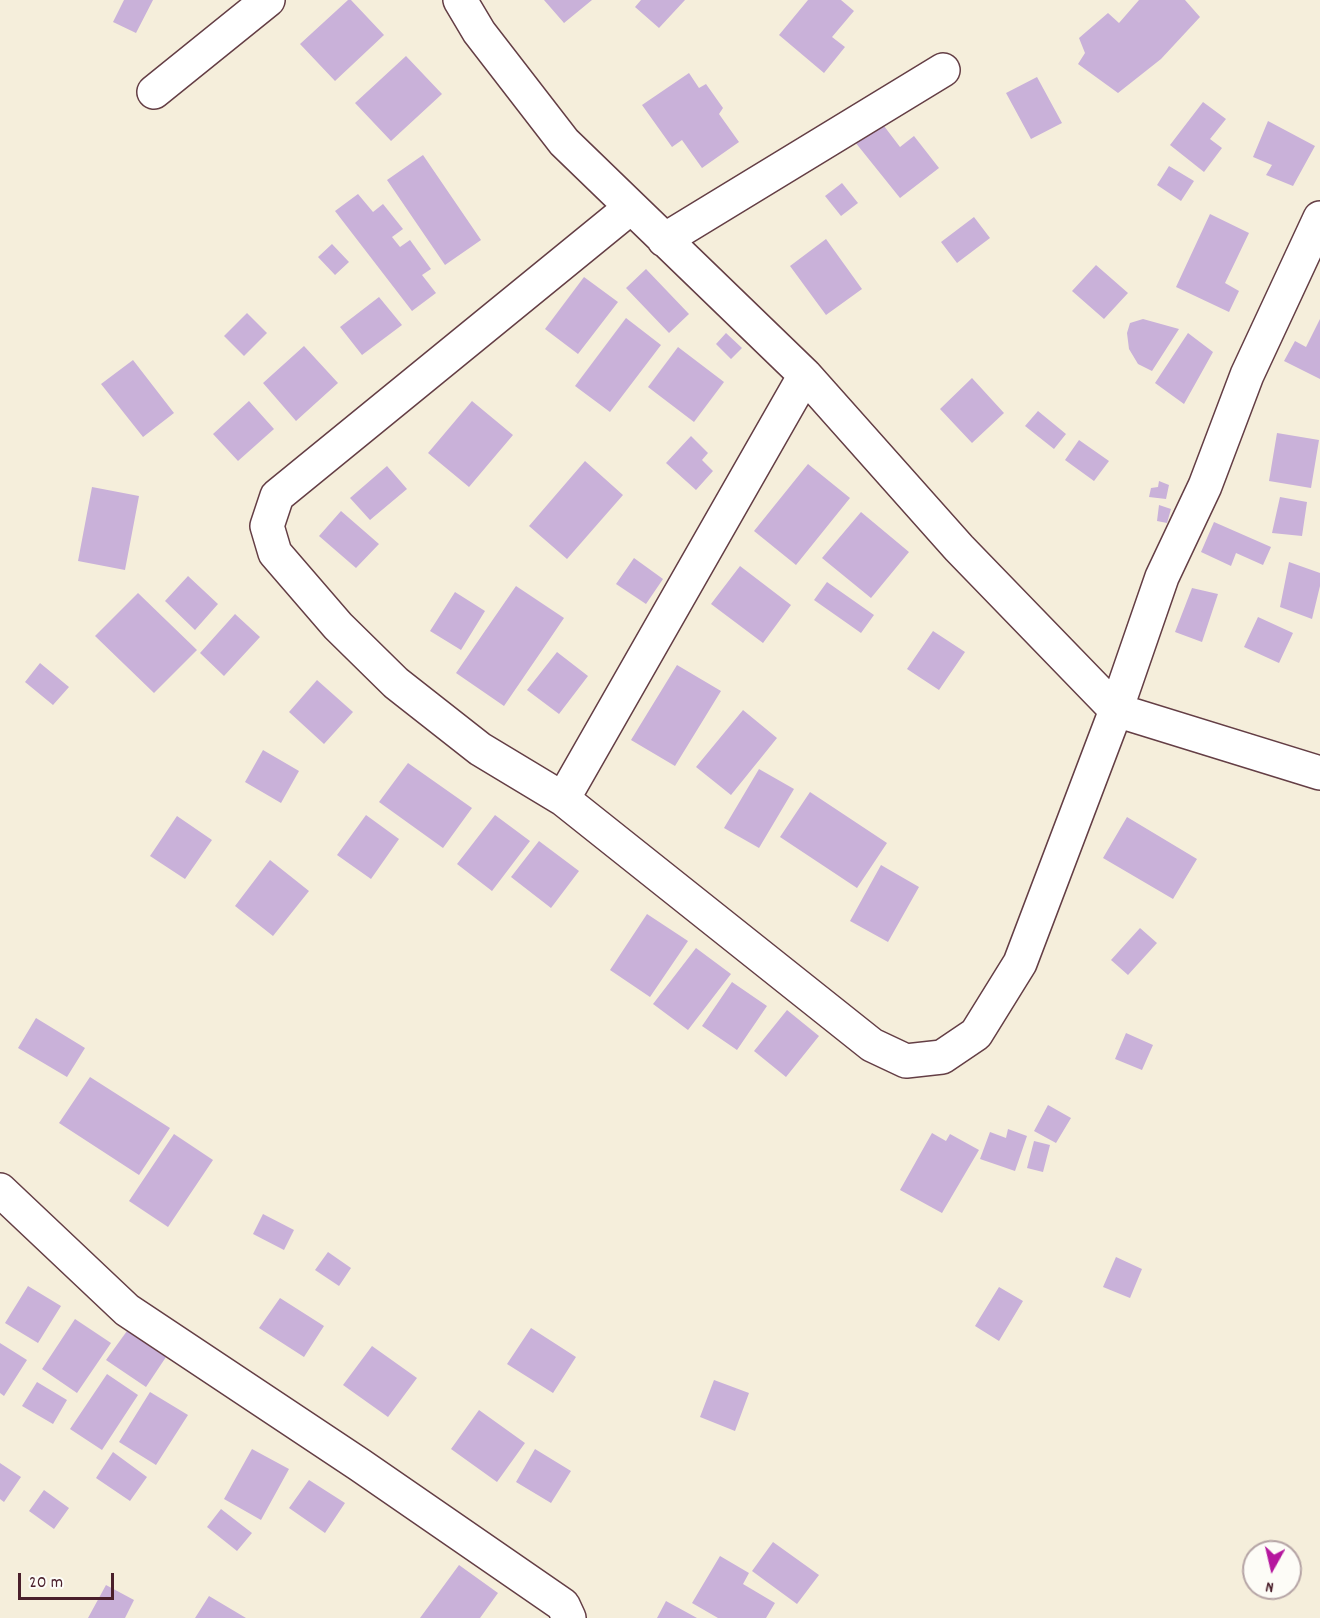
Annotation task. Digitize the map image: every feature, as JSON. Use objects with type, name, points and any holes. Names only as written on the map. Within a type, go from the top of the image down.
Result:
[{"type":"street","points":[[154,92],[268,0]]},
{"type":"street","points":[[460,0],[479,32],[564,142],[806,375],[959,548],[1116,710],[1320,772]]},
{"type":"street","points":[[664,240],[943,70]]},
{"type":"street","points":[[630,208],[277,496],[267,526],[275,553],[338,626],[396,683],[480,749],[563,799],[872,1045],[906,1061],[942,1057],[976,1034],[1020,963],[1116,710],[1162,577],[1205,486],[1247,375],[1320,218]]},
{"type":"street","points":[[563,799],[806,375]]},
{"type":"street","points":[[0,1190],[127,1310],[360,1465],[563,1605],[570,1618]]},
{"type":"building","points":[[124,0],[153,0],[136,33],[113,22]]},
{"type":"building","points":[[348,0],[351,0],[384,35],[335,81],[300,44]]},
{"type":"building","points":[[544,0],[592,0],[564,23]]},
{"type":"building","points":[[641,0],[685,0],[659,28],[635,7]]},
{"type":"building","points":[[808,0],[841,0],[854,11],[832,37],[845,47],[824,73],[779,35]]},
{"type":"building","points":[[1139,0],[1185,0],[1200,17],[1161,59],[1118,93],[1078,64],[1085,53],[1079,38],[1108,13],[1119,23]]},
{"type":"building","points":[[406,56],[442,94],[391,141],[355,103]]},
{"type":"building","points":[[689,73],[699,88],[706,84],[723,108],[719,114],[739,142],[702,168],[682,140],[672,147],[642,105]]},
{"type":"building","points":[[1037,77],[1062,123],[1031,139],[1006,93]]},
{"type":"building","points":[[1203,102],[1226,119],[1210,139],[1222,148],[1204,172],[1170,145]]},
{"type":"building","points":[[1268,121],[1315,146],[1293,186],[1266,175],[1272,165],[1253,157]]},
{"type":"building","points":[[881,122],[900,147],[914,136],[939,168],[900,198],[855,142]]},
{"type":"building","points":[[423,155],[481,240],[445,265],[387,180]]},
{"type":"building","points":[[1169,166],[1194,181],[1181,201],[1157,185]]},
{"type":"building","points":[[842,183],[858,203],[841,216],[825,196]]},
{"type":"building","points":[[358,194],[373,212],[383,204],[403,229],[392,237],[400,247],[410,240],[431,269],[422,275],[436,293],[412,311],[335,211]]},
{"type":"building","points":[[1210,214],[1249,233],[1225,283],[1239,291],[1229,312],[1176,287]]},
{"type":"building","points":[[974,217],[990,238],[957,263],[941,242]]},
{"type":"building","points":[[826,239],[862,289],[826,315],[790,266]]},
{"type":"building","points":[[332,244],[349,262],[335,275],[318,257]]},
{"type":"building","points":[[1096,265],[1128,293],[1104,319],[1072,291]]},
{"type":"building","points":[[646,269],[689,314],[669,333],[626,288]]},
{"type":"building","points":[[584,277],[618,302],[578,354],[545,329]]},
{"type":"building","points":[[379,297],[402,325],[362,355],[340,327]]},
{"type":"building","points":[[247,313],[267,333],[244,356],[224,336]]},
{"type":"building","points":[[626,318],[661,345],[610,412],[575,386]]},
{"type":"building","points":[[1143,319],[1179,329],[1152,371],[1138,364],[1129,349],[1127,333],[1130,323]]},
{"type":"building","points":[[1320,319],[1320,379],[1284,361],[1295,341],[1306,347]]},
{"type":"building","points":[[726,333],[742,348],[731,359],[716,344]]},
{"type":"building","points":[[1188,333],[1213,352],[1184,404],[1155,383]]},
{"type":"building","points":[[304,346],[338,383],[296,421],[263,383]]},
{"type":"building","points":[[678,347],[724,382],[694,422],[648,387]]},
{"type":"building","points":[[133,360],[174,413],[143,437],[101,384]]},
{"type":"building","points":[[972,378],[1004,413],[972,443],[940,409]]},
{"type":"building","points":[[249,401],[274,429],[238,461],[213,434]]},
{"type":"building","points":[[472,401],[513,435],[469,487],[428,453]]},
{"type":"building","points":[[1038,411],[1066,434],[1054,449],[1025,426]]},
{"type":"building","points":[[1277,433],[1319,440],[1311,488],[1269,481]]},
{"type":"building","points":[[691,436],[708,453],[702,460],[713,471],[696,490],[666,463]]},
{"type":"building","points":[[1079,440],[1109,461],[1094,481],[1065,460]]},
{"type":"building","points":[[585,461],[623,495],[567,559],[529,526]]},
{"type":"building","points":[[808,464],[850,498],[796,565],[754,531]]},
{"type":"building","points":[[387,466],[407,489],[370,520],[350,498]]},
{"type":"building","points":[[1159,481],[1169,485],[1166,499],[1149,497],[1151,488],[1158,487]]},
{"type":"building","points":[[92,487],[139,496],[125,570],[78,561]]},
{"type":"building","points":[[1280,497],[1307,502],[1302,536],[1272,533]]},
{"type":"building","points":[[1159,505],[1171,509],[1167,523],[1157,521]]},
{"type":"building","points":[[341,511],[379,544],[356,568],[319,536]]},
{"type":"building","points":[[861,512],[909,552],[871,598],[822,558]]},
{"type":"building","points":[[1214,522],[1271,547],[1263,565],[1236,553],[1231,566],[1201,552]]},
{"type":"building","points":[[634,558],[663,579],[646,604],[616,584]]},
{"type":"building","points":[[1289,562],[1320,573],[1320,586],[1312,619],[1280,607]]},
{"type":"building","points":[[740,566],[791,605],[763,643],[711,604]]},
{"type":"building","points":[[188,576],[218,604],[195,630],[165,601]]},
{"type":"building","points":[[827,582],[874,615],[861,633],[814,600]]},
{"type":"building","points":[[516,586],[564,618],[504,706],[456,673]]},
{"type":"building","points":[[1192,588],[1218,594],[1202,642],[1175,632]]},
{"type":"building","points":[[455,592],[485,611],[461,650],[430,631]]},
{"type":"building","points":[[138,593],[197,650],[154,693],[95,636]]},
{"type":"building","points":[[235,614],[260,637],[224,676],[200,653]]},
{"type":"building","points":[[1258,617],[1293,633],[1279,663],[1244,647]]},
{"type":"building","points":[[933,631],[965,652],[939,690],[907,669]]},
{"type":"building","points":[[557,652],[588,676],[559,714],[527,690]]},
{"type":"building","points":[[40,663],[69,687],[53,705],[25,682]]},
{"type":"building","points":[[677,665],[721,691],[675,766],[631,740]]},
{"type":"building","points":[[317,680],[353,712],[324,744],[289,712]]},
{"type":"building","points":[[743,710],[777,738],[731,795],[696,767]]},
{"type":"building","points":[[263,750],[299,771],[281,803],[245,782]]},
{"type":"building","points":[[408,763],[472,808],[443,848],[379,802]]},
{"type":"building","points":[[759,769],[794,789],[759,848],[724,828]]},
{"type":"building","points":[[810,792],[887,843],[857,888],[780,837]]},
{"type":"building","points":[[366,815],[399,839],[371,879],[337,855]]},
{"type":"building","points":[[495,815],[530,841],[492,891],[457,864]]},
{"type":"building","points":[[177,816],[212,840],[185,879],[150,856]]},
{"type":"building","points":[[1127,817],[1197,859],[1173,899],[1103,858]]},
{"type":"building","points":[[539,841],[579,871],[551,908],[511,877]]},
{"type":"building","points":[[270,860],[309,891],[273,936],[235,906]]},
{"type":"building","points":[[881,865],[919,887],[888,942],[850,921]]},
{"type":"building","points":[[647,914],[688,941],[650,997],[610,970]]},
{"type":"building","points":[[1140,928],[1157,943],[1128,975],[1111,960]]},
{"type":"building","points":[[696,948],[731,974],[688,1030],[653,1004]]},
{"type":"building","points":[[732,982],[767,1006],[737,1050],[702,1026]]},
{"type":"building","points":[[787,1010],[819,1036],[786,1077],[754,1051]]},
{"type":"building","points":[[36,1018],[85,1048],[67,1077],[18,1048]]},
{"type":"building","points":[[1126,1033],[1153,1045],[1142,1070],[1115,1059]]},
{"type":"building","points":[[90,1077],[170,1128],[139,1175],[59,1123]]},
{"type":"building","points":[[1048,1105],[1071,1118],[1056,1143],[1034,1131]]},
{"type":"building","points":[[1008,1129],[1027,1136],[1015,1171],[980,1159],[990,1132],[1006,1138]]},
{"type":"building","points":[[932,1133],[946,1141],[950,1134],[979,1150],[942,1213],[900,1190]]},
{"type":"building","points":[[174,1134],[213,1160],[168,1227],[129,1201]]},
{"type":"building","points":[[1034,1141],[1050,1145],[1043,1172],[1027,1168]]},
{"type":"building","points":[[263,1214],[294,1230],[284,1250],[253,1234]]},
{"type":"building","points":[[328,1252],[351,1268],[339,1286],[315,1270]]},
{"type":"building","points":[[1116,1257],[1142,1269],[1130,1298],[1103,1287]]},
{"type":"building","points":[[28,1286],[61,1306],[38,1343],[5,1323]]},
{"type":"building","points":[[999,1287],[1023,1301],[999,1341],[975,1326]]},
{"type":"building","points":[[280,1298],[324,1326],[304,1357],[259,1328]]},
{"type":"building","points":[[75,1319],[111,1343],[77,1393],[42,1369]]},
{"type":"building","points":[[531,1328],[576,1357],[553,1393],[507,1364]]},
{"type":"building","points":[[127,1331],[166,1357],[146,1387],[106,1360]]},
{"type":"building","points":[[0,1343],[27,1360],[4,1396],[0,1393]]},
{"type":"building","points":[[372,1346],[417,1378],[388,1417],[343,1385]]},
{"type":"building","points":[[107,1374],[138,1395],[102,1450],[70,1429]]},
{"type":"building","points":[[714,1380],[749,1393],[735,1431],[700,1417]]},
{"type":"building","points":[[37,1382],[67,1400],[53,1424],[22,1406]]},
{"type":"building","points":[[150,1392],[188,1415],[156,1465],[119,1442]]},
{"type":"building","points":[[479,1410],[525,1443],[497,1482],[451,1449]]},
{"type":"building","points":[[252,1449],[289,1469],[261,1520],[224,1499]]},
{"type":"building","points":[[535,1449],[571,1471],[551,1503],[516,1482]]},
{"type":"building","points":[[113,1452],[147,1477],[130,1501],[96,1478]]},
{"type":"building","points":[[0,1463],[21,1477],[4,1502],[0,1499]]},
{"type":"building","points":[[309,1480],[345,1503],[325,1533],[289,1508]]},
{"type":"building","points":[[44,1490],[69,1508],[54,1529],[29,1511]]},
{"type":"building","points":[[221,1509],[252,1533],[237,1551],[207,1527]]},
{"type":"building","points":[[773,1542],[819,1575],[797,1604],[752,1571]]},
{"type":"building","points":[[720,1556],[749,1573],[743,1584],[775,1603],[766,1618],[718,1618],[692,1603]]},
{"type":"building","points":[[459,1565],[498,1593],[480,1618],[420,1618]]},
{"type":"building","points":[[106,1585],[134,1600],[125,1618],[88,1618]]},
{"type":"building","points":[[209,1596],[246,1618],[195,1618]]},
{"type":"building","points":[[666,1601],[697,1618],[657,1618]]}]
